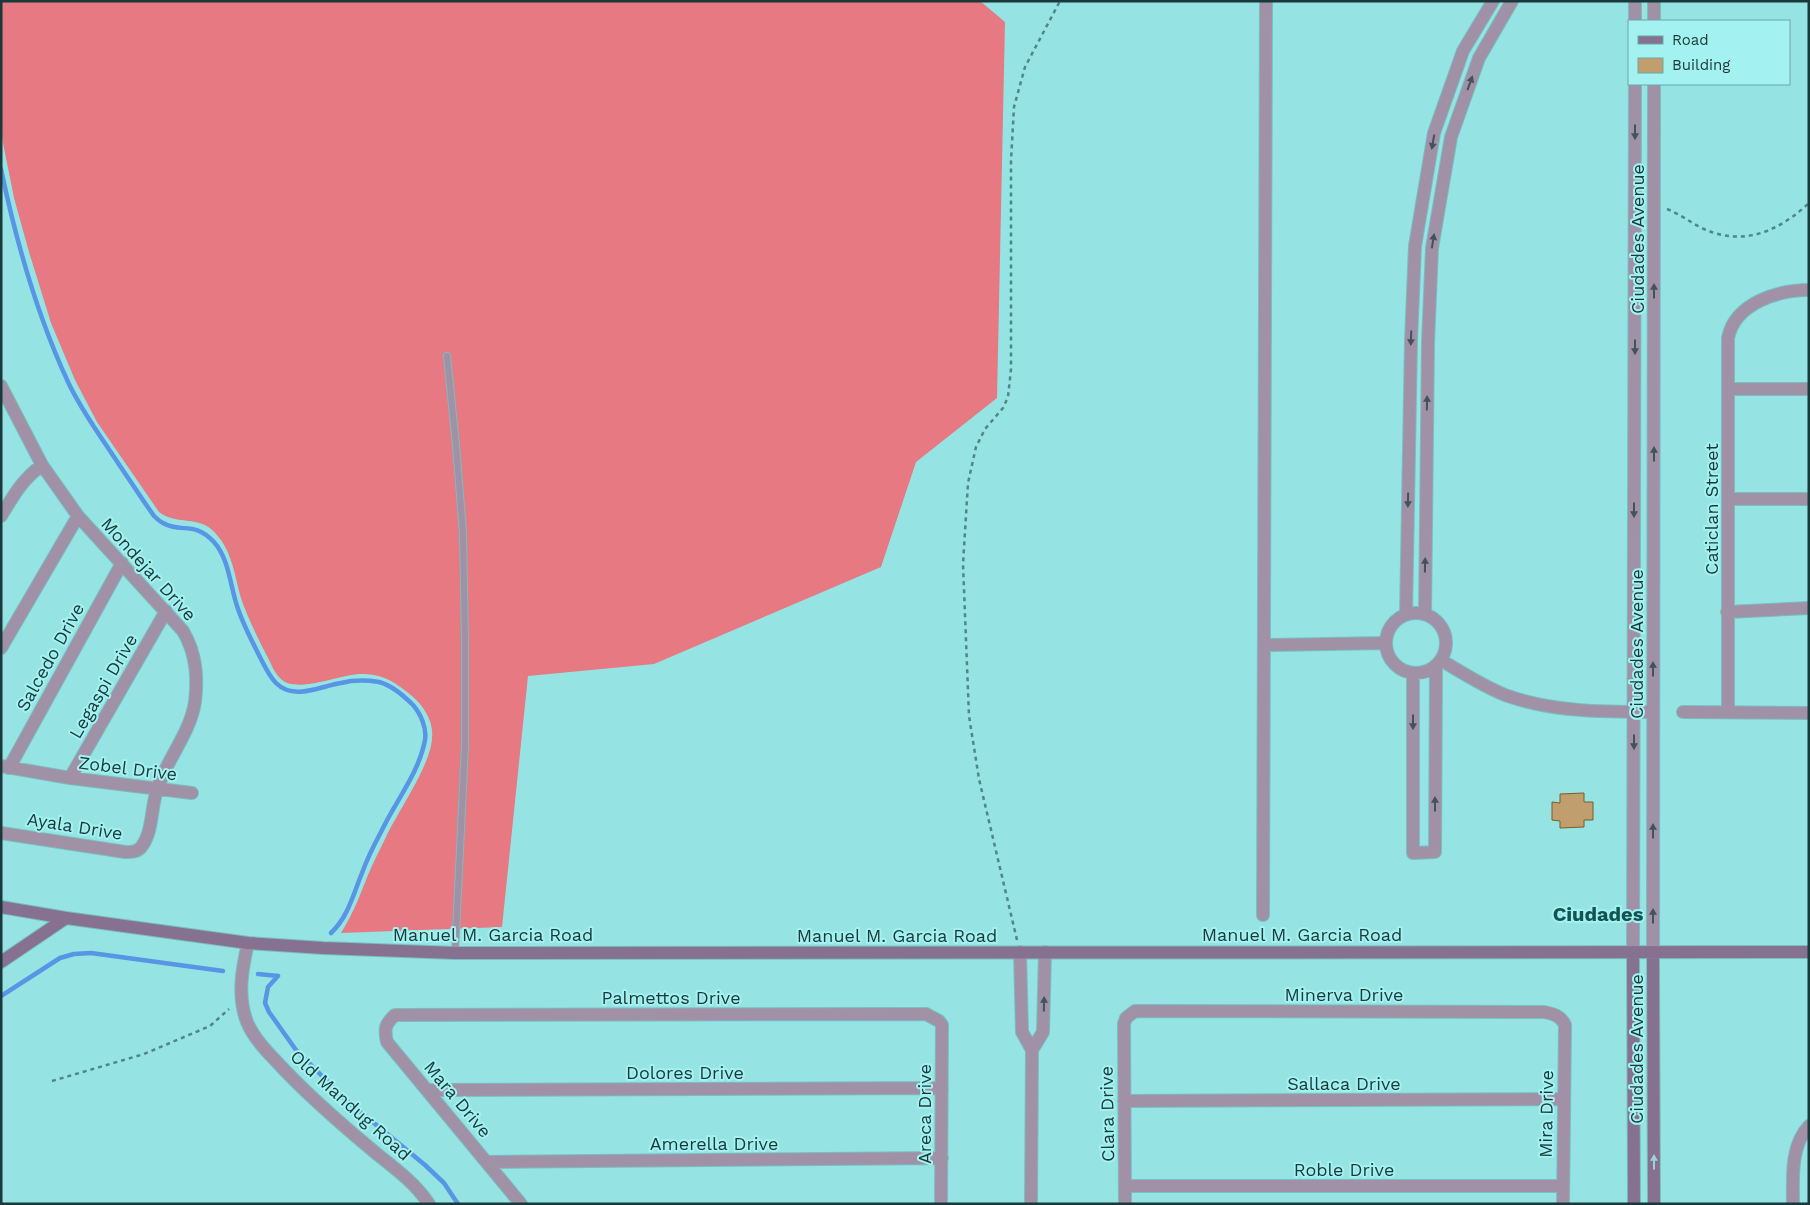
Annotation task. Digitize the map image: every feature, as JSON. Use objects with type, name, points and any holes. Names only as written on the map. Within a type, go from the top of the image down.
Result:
[{"type":"main road","name":"Manuel M. Garcia Road","points":[[1,907],[66,918],[248,943],[455,953],[1809,952]]},
{"type":"main road","points":[[1,962],[66,918]]},
{"type":"main road","name":"Ciudades Avenue","points":[[1633,952],[1634,1204]]},
{"type":"main road","name":"Ciudades Avenue","points":[[1653,952],[1654,1204]]},
{"type":"street","points":[[1263,915],[1266,1]]},
{"type":"street","points":[[1406,615],[1412,303],[1415,246],[1434,133],[1463,51],[1493,1]]},
{"type":"street","points":[[1635,1],[1635,20]]},
{"type":"street","points":[[1654,1],[1654,20]]},
{"type":"street","points":[[1424,614],[1429,304],[1432,248],[1451,137],[1479,58],[1506,4]]},
{"type":"street","name":"Ciudades Avenue","points":[[1633,952],[1635,85]]},
{"type":"street","name":"Ciudades Avenue","points":[[1653,952],[1654,85]]},
{"type":"street","name":"Caticlan Street","points":[[1728,712],[1728,338],[1730,328],[1735,319],[1744,310],[1759,301],[1780,294],[1809,290]]},
{"type":"street","points":[[1412,303],[1429,304]]},
{"type":"street","name":"Mondejar Drive","points":[[1,386],[7,412],[78,516],[166,611],[183,631],[191,645],[195,662],[196,688],[190,721],[157,789]]},
{"type":"street","points":[[1728,389],[1809,389]]},
{"type":"street","points":[[1,516],[21,484],[42,465]]},
{"type":"street","points":[[1729,499],[1808,499]]},
{"type":"street","points":[[1,648],[78,516]]},
{"type":"street","name":"Salcedo Drive","points":[[5,767],[122,564]]},
{"type":"street","points":[[1727,612],[1809,608]]},
{"type":"street","name":"Legaspi Drive","points":[[70,778],[166,611]]},
{"type":"street","points":[[1413,674],[1413,853],[1435,852],[1438,664],[1446,647],[1445,633],[1437,621],[1424,614],[1406,615],[1394,623],[1387,636],[1386,643],[1389,658],[1394,664],[1413,674],[1429,671],[1438,664]]},
{"type":"street","points":[[1264,645],[1386,643]]},
{"type":"street","points":[[1438,664],[1505,695],[1537,704],[1569,709],[1653,712]]},
{"type":"street","points":[[1683,712],[1809,713]]},
{"type":"street","name":"Zobel Drive","points":[[5,767],[70,778],[192,793]]},
{"type":"street","name":"Ayala Drive","points":[[1,833],[132,852],[138,850],[143,845],[148,834],[157,789]]},
{"type":"street","name":"Old Mandug Road","points":[[248,943],[241,974],[242,999],[247,1022],[261,1045],[296,1084],[409,1181],[424,1195],[429,1204]]},
{"type":"street","points":[[1020,952],[1022,1032],[1032,1050],[1032,1204]]},
{"type":"street","points":[[1032,1050],[1043,1032],[1045,952]]},
{"type":"street","name":"Minerva Drive","points":[[1124,1024],[1126,1018],[1135,1011],[1544,1012],[1555,1014],[1565,1025]]},
{"type":"street","name":"Palmettos Drive","points":[[395,1015],[926,1014],[939,1021],[942,1025]]},
{"type":"street","name":"Mara Drive","points":[[395,1015],[388,1021],[385,1028],[387,1042],[521,1204]]},
{"type":"street","name":"Clara Drive","points":[[1124,1024],[1125,1204]]},
{"type":"street","name":"Areca Drive","points":[[941,1204],[942,1025]]},
{"type":"street","name":"Mira Drive","points":[[1563,1204],[1565,1025]]},
{"type":"street","name":"Dolores Drive","points":[[428,1090],[942,1088]]},
{"type":"street","name":"Sallaca Drive","points":[[1124,1101],[1563,1099]]},
{"type":"street","points":[[1793,1204],[1794,1156],[1798,1142],[1809,1126]]},
{"type":"street","name":"Amerella Drive","points":[[488,1162],[942,1158]]},
{"type":"street","name":"Roble Drive","points":[[1126,1186],[1562,1186]]},
{"type":"lane","points":[[447,356],[462,524],[466,639],[465,746],[455,953]]},
{"type":"path","points":[[1020,952],[979,779],[971,725],[963,564],[968,483],[976,447],[985,429],[1003,408],[1008,397],[1011,369],[1011,161],[1014,107],[1024,67],[1060,1]]},
{"type":"path","points":[[1654,205],[1679,214],[1704,229],[1734,237],[1752,236],[1778,227],[1796,215],[1809,203]]},
{"type":"path","points":[[52,1082],[144,1054],[210,1026],[242,999]]},
{"type":"shaded area","points":[[1,1],[980,1],[1005,22],[997,398],[916,462],[881,567],[654,664],[528,676],[502,927],[341,933],[353,912],[372,865],[391,826],[426,761],[432,738],[430,720],[424,709],[412,696],[379,676],[355,674],[298,685],[281,679],[276,674],[251,624],[243,604],[229,555],[219,537],[205,525],[172,518],[159,512],[97,422],[75,380],[51,323],[14,198],[1,128]]},
{"type":"building","points":[[1584,793],[1584,802],[1593,802],[1593,820],[1584,820],[1584,827],[1560,828],[1560,821],[1552,820],[1552,802],[1560,803],[1560,794]]},
{"type":"waterway","points":[[1,169],[28,277],[68,382],[92,425],[154,516],[160,521],[176,528],[200,531],[207,535],[219,549],[226,564],[242,620],[272,678],[283,688],[299,692],[350,681],[379,682],[402,695],[413,705],[421,717],[425,740],[418,764],[371,852],[346,913],[331,933]]},
{"type":"waterway","points":[[1,996],[60,958],[74,954],[91,953],[223,971]]},
{"type":"waterway","points":[[258,974],[278,976]]},
{"type":"waterway","points":[[278,976],[268,987],[265,1003],[269,1012],[296,1050],[346,1100],[444,1183],[458,1204]]},
{"type":"district","name":"Ciudades","points":[[1598,914]]}]
